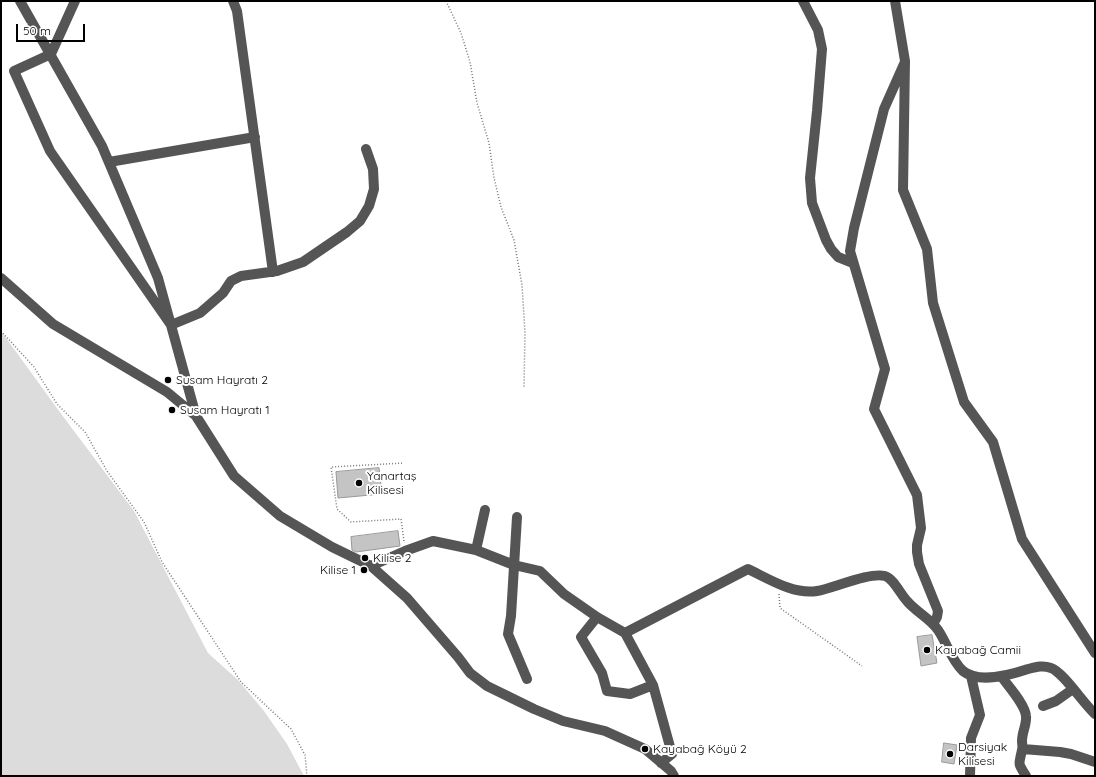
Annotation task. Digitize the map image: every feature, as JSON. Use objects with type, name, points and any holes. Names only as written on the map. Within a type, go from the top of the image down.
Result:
[{"type":"street","points":[[20,1],[102,146],[158,278],[196,416],[234,476],[280,516],[332,547],[371,566],[407,598],[470,673],[487,686],[534,709],[563,721],[605,731],[645,749],[671,771],[674,776]]},
{"type":"street","points":[[75,1],[50,54],[14,71],[50,152],[171,325]]},
{"type":"street","points":[[233,1],[237,11],[273,272]]},
{"type":"street","points":[[803,1],[818,30],[822,49],[810,178],[812,203],[823,233],[831,249],[838,257],[853,263]]},
{"type":"street","points":[[895,1],[905,61],[903,190],[928,249],[933,303],[964,402],[993,442],[1022,539],[1095,653]]},
{"type":"street","points":[[905,61],[884,109],[854,228],[850,251],[885,369],[874,409],[917,495],[921,528],[917,552],[919,564],[938,611],[937,617],[933,624]]},
{"type":"street","points":[[109,162],[255,137]]},
{"type":"street","points":[[171,325],[200,313],[223,293],[231,281],[236,278],[273,272],[303,262],[360,221],[369,206],[374,189],[373,169],[366,149]]},
{"type":"street","points":[[1,278],[53,324],[166,392],[196,416]]},
{"type":"street","points":[[476,550],[485,510]]},
{"type":"street","points":[[517,517],[511,616],[508,634],[527,679]]},
{"type":"street","points":[[371,566],[433,541],[476,550],[514,565],[540,571],[564,594],[597,617],[625,633],[653,685],[672,754],[662,763]]},
{"type":"street","points":[[625,633],[748,569],[778,583],[804,591],[817,591],[870,577],[884,576],[891,580],[906,600],[933,624],[938,630],[952,657],[963,670],[971,676],[980,678],[1001,676],[1036,666],[1052,668],[1058,672],[1086,706],[1095,714]]},
{"type":"street","points":[[597,617],[581,637],[602,673],[607,691],[630,694],[653,685]]},
{"type":"street","points":[[970,776],[971,738],[980,715],[971,676]]},
{"type":"street","points":[[1001,676],[1024,709],[1027,717],[1022,739],[1023,749],[1019,758],[1020,766],[1026,776]]},
{"type":"street","points":[[1043,706],[1056,701],[1073,689]]},
{"type":"street","points":[[1023,749],[1060,752],[1095,762]]},
{"type":"path","points":[[446,1],[461,33],[470,62],[477,103],[489,143],[500,207],[514,240],[522,293],[525,333],[524,387]]},
{"type":"path","points":[[1,331],[34,367],[57,404],[85,432],[107,471],[144,522],[162,562],[241,682],[291,729],[305,755],[307,776]]},
{"type":"path","points":[[404,463],[331,467],[337,509],[351,522],[401,520],[405,551]]},
{"type":"path","points":[[778,583],[780,608],[862,666]]},
{"type":"shaded area","points":[[1,331],[134,511],[208,653],[238,680],[264,711],[287,744],[304,776],[1,776]]},
{"type":"building","name":"Yanartaş Kilisesi","points":[[379,468],[382,494],[338,498],[336,472]]},
{"type":"building","points":[[398,531],[400,546],[356,552],[352,550],[351,537]]},
{"type":"building","name":"Kayabağ Camii","points":[[932,635],[937,663],[921,666],[917,637]]},
{"type":"building","points":[[944,743],[957,745],[954,764],[942,762]]},
{"type":"place","name":"Susam Hayratı 2","points":[[168,380]]},
{"type":"place","name":"Susam Hayratı 1","points":[[172,410]]},
{"type":"place","name":"Yanartaş Kilisesi","points":[[359,483]]},
{"type":"place","name":"Kilise 2","points":[[365,558]]},
{"type":"place","name":"Kilise 1","points":[[364,570]]},
{"type":"place","name":"Kayabağ Camii","points":[[927,650]]},
{"type":"place","name":"Kayabağ Köyü 2","points":[[645,749]]},
{"type":"place","name":"Darsiyak Kilisesi","points":[[950,754]]}]
